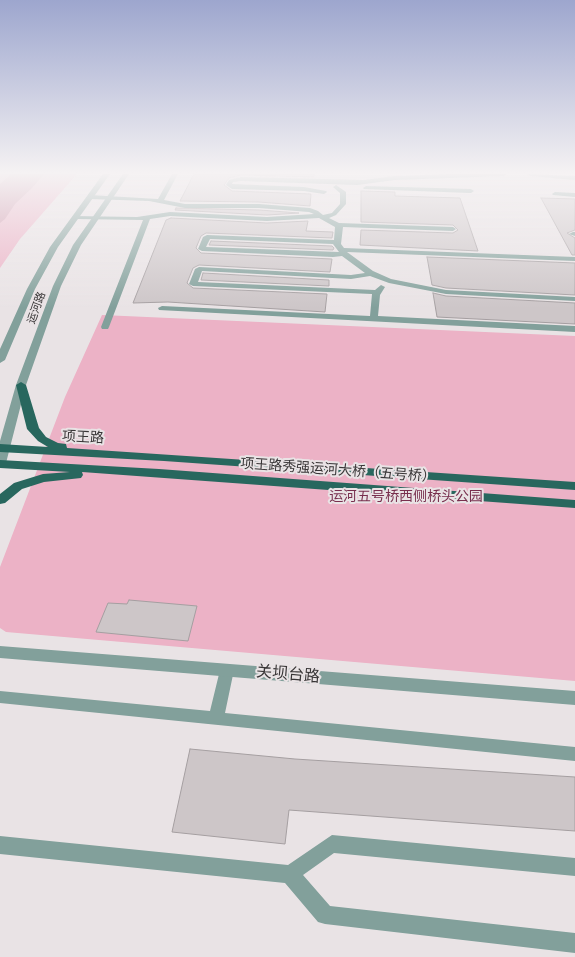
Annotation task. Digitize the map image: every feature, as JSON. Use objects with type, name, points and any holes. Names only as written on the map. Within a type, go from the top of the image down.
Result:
[{"type":"main road","points":[[21,385],[33,429],[42,439],[55,446],[144,456]]},
{"type":"main road","name":"项王路","points":[[2,448],[164,458]]},
{"type":"main road","name":"项王路秀强运河大桥（五号桥）","points":[[164,458],[575,486]]},
{"type":"main road","points":[[0,463],[141,472]]},
{"type":"main road","points":[[0,500],[18,486],[43,478],[141,472]]},
{"type":"main road","name":"项王路秀强运河大桥（五号桥）","points":[[141,472],[575,504]]},
{"type":"street","name":"运河路","points":[[0,360],[31,289],[54,247],[74,219]]},
{"type":"street","name":"运河路","points":[[0,463],[2,448],[21,385],[57,286],[77,245],[95,219]]},
{"type":"street","name":"关坝台路","points":[[0,652],[575,698]]},
{"type":"lane","points":[[123,219],[140,219]]},
{"type":"lane","points":[[105,327],[147,219]]},
{"type":"lane","points":[[326,219],[340,229],[341,248],[355,264],[389,281],[446,292],[575,298]]},
{"type":"lane","points":[[337,225],[453,229]]},
{"type":"lane","points":[[341,248],[333,255],[202,249],[207,237],[341,248],[575,259]]},
{"type":"lane","points":[[370,273],[364,276],[351,277],[199,269],[193,284],[377,292]]},
{"type":"lane","points":[[374,319],[377,292],[389,281]]},
{"type":"lane","points":[[162,308],[575,329]]},
{"type":"lane","points":[[216,718],[227,670]]},
{"type":"lane","points":[[0,697],[575,754]]},
{"type":"lane","points":[[0,845],[290,874],[332,844],[575,867]]},
{"type":"lane","points":[[290,874],[325,915],[575,943]]},
{"type":"green space","points":[[0,219],[38,219],[20,239],[0,268]]},
{"type":"green space","name":"运河五号桥西侧桥头公园","points":[[102,315],[575,336],[575,681],[6,632],[0,628],[0,567],[65,397]]},
{"type":"building","points":[[184,219],[267,223],[308,221],[306,231],[333,232],[332,238],[206,233],[201,236],[196,248],[201,253],[332,259],[330,272],[199,265],[193,268],[187,283],[193,288],[327,294],[325,312],[168,302],[133,303],[166,220]]},
{"type":"building","points":[[361,219],[467,219],[478,251],[360,245],[361,230],[453,233],[458,230],[453,225],[361,222]]},
{"type":"building","points":[[552,219],[575,219],[575,230],[567,233],[575,238],[575,255],[572,255]]},
{"type":"building","points":[[211,241],[332,246],[334,248],[333,250],[209,245]]},
{"type":"building","points":[[427,257],[575,263],[575,295],[446,288],[432,285]]},
{"type":"building","points":[[203,273],[329,280],[329,286],[201,280]]},
{"type":"building","points":[[433,293],[446,296],[575,303],[575,324],[437,317]]},
{"type":"building","points":[[129,600],[197,606],[188,641],[96,632],[108,603],[127,604]]},
{"type":"building","points":[[190,749],[295,759],[575,777],[575,831],[289,810],[285,844],[172,832]]}]
